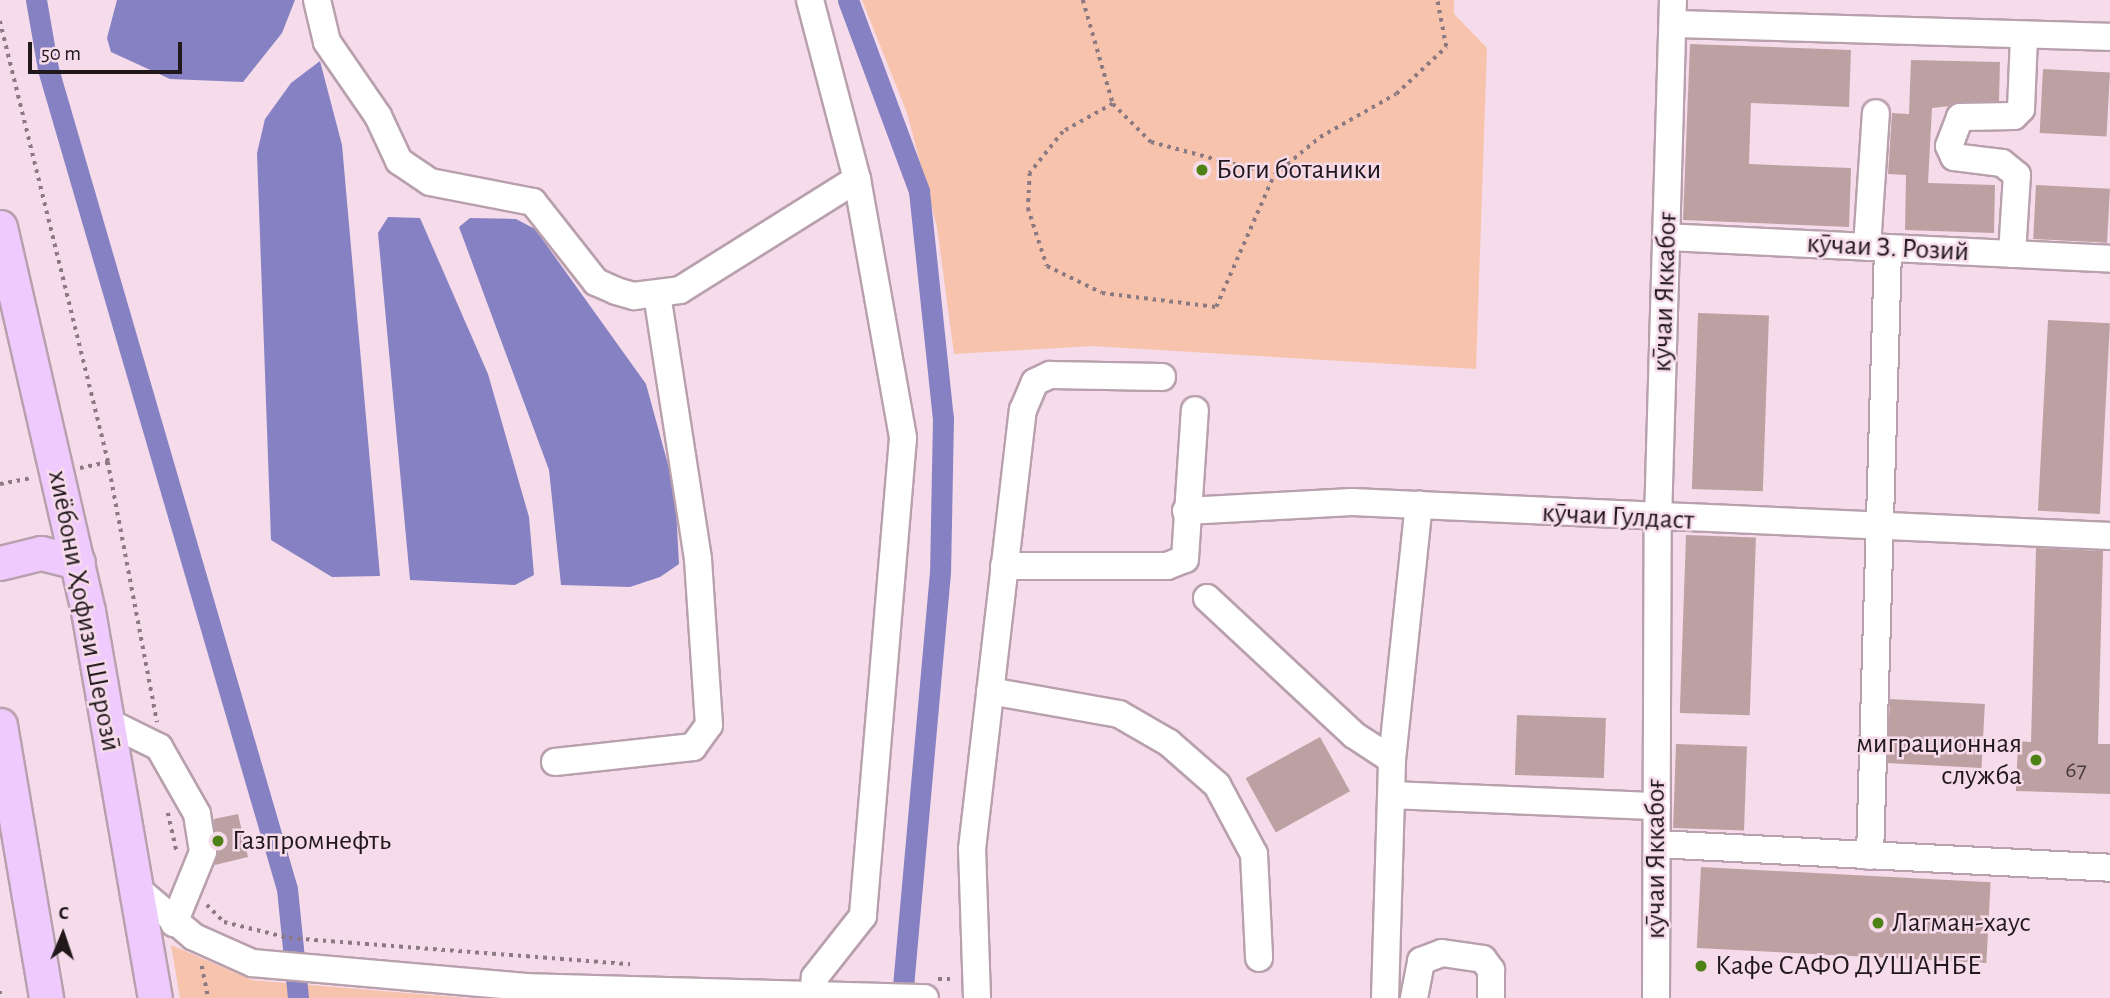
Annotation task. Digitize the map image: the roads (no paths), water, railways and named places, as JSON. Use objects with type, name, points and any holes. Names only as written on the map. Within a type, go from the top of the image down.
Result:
[{"type":"main road","name":"хиёбони Ҳофизи Шерозӣ","points":[[0,227],[78,562],[155,998]]},
{"type":"main road","points":[[0,563],[41,553],[78,562]]},
{"type":"main road","points":[[0,725],[46,998]]},
{"type":"street","points":[[317,0],[327,42],[414,175],[533,202],[596,282],[634,296],[657,295],[701,279],[857,179]]},
{"type":"street","points":[[810,0],[857,179],[903,438],[863,916],[815,977],[822,996]]},
{"type":"street","name":"кӯчаи Яккабоғ","points":[[1656,998],[1658,520],[1673,12],[2024,36],[2110,37]]},
{"type":"street","points":[[2011,254],[2017,175],[2002,163],[1954,157],[1949,146],[1960,117],[2014,116],[2021,110],[2024,36]]},
{"type":"street","points":[[1870,856],[1883,530],[1876,113]]},
{"type":"street","name":"кӯчаи З. Розий","points":[[1667,237],[2110,259]]},
{"type":"street","points":[[555,762],[693,747],[706,738],[709,726],[698,559],[657,295]]},
{"type":"street","points":[[977,998],[971,849],[1023,410],[1035,382],[1050,375],[1162,377]]},
{"type":"street","points":[[1004,566],[1167,566],[1185,559],[1186,511],[1195,410]]},
{"type":"street","points":[[1385,998],[1392,760],[1419,504]]},
{"type":"street","name":"кӯчаи Гулдаст","points":[[1186,511],[1419,504],[1658,520],[2110,536]]},
{"type":"street","points":[[1207,598],[1354,735],[1392,760]]},
{"type":"street","points":[[990,691],[1119,713],[1168,743],[1217,785],[1254,854],[1259,958]]},
{"type":"street","points":[[108,722],[159,747],[201,828],[203,852],[174,923]]},
{"type":"street","points":[[1392,795],[1657,806]]},
{"type":"street","points":[[1657,844],[2110,868]]},
{"type":"street","points":[[135,887],[174,923],[222,954],[253,963],[528,992],[925,998]]},
{"type":"street","points":[[1414,998],[1421,961],[1442,953],[1483,959],[1491,970],[1491,998]]},
{"type":"waterway","points":[[36,0],[48,69],[287,889],[298,998]]},
{"type":"waterway","points":[[848,0],[919,191],[943,418],[940,572],[902,998]]},
{"type":"place","name":"Боги ботаники","points":[[1202,170]]},
{"type":"place","name":"миграционная служба","points":[[2036,760]]},
{"type":"place","name":"Газпромнефть","points":[[218,841]]},
{"type":"place","name":"Лагман-хаус","points":[[1878,923]]},
{"type":"place","name":"Кафе САФО ДУШАНБЕ","points":[[1701,966]]}]
